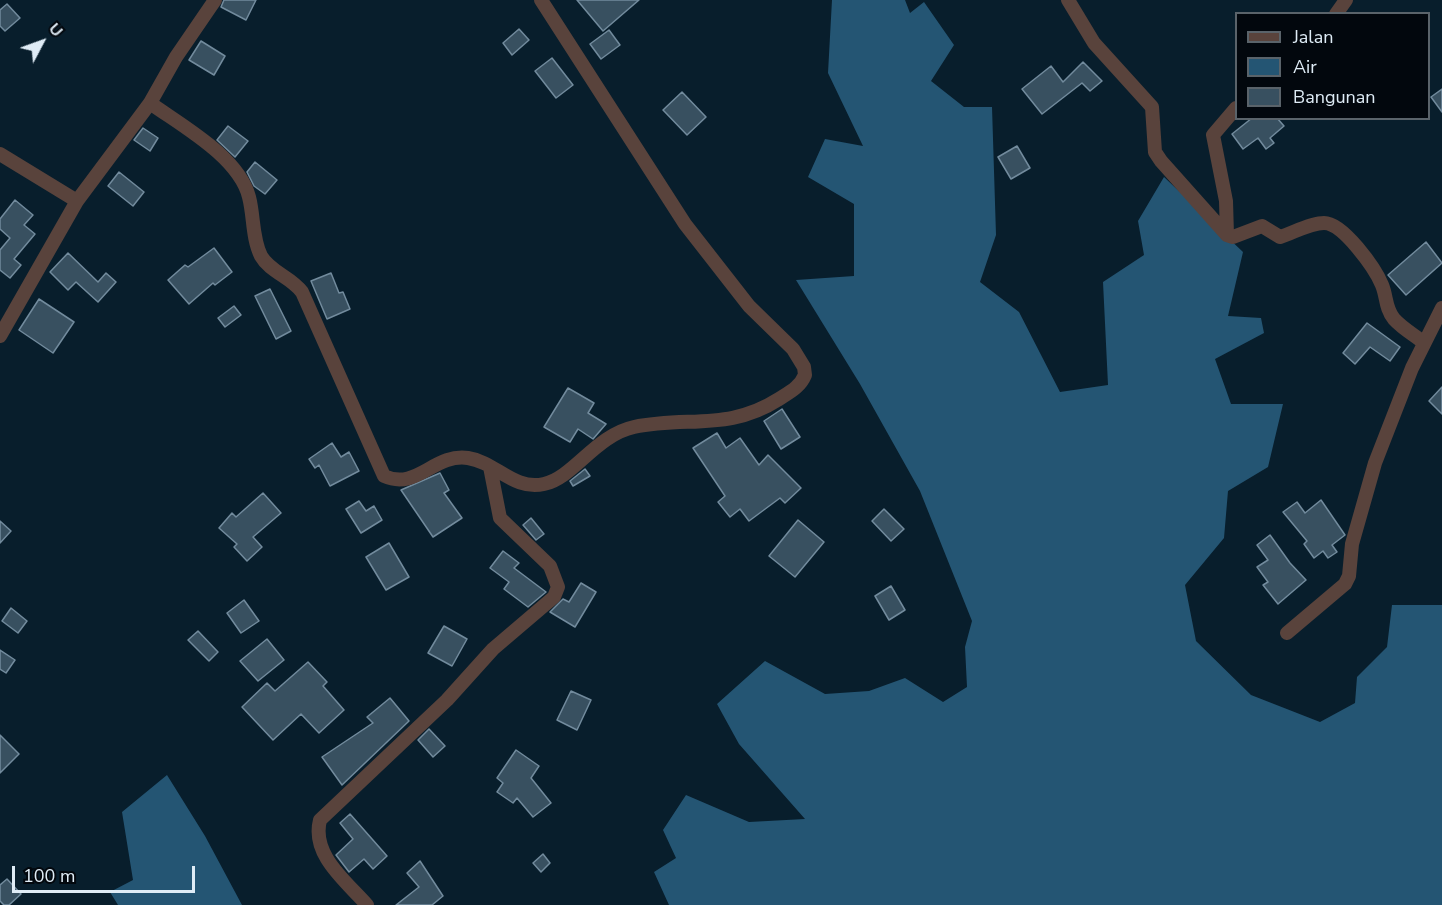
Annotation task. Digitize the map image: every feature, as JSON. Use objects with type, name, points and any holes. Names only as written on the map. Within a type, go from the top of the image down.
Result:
[{"type":"street","points":[[150,103],[235,168],[249,195],[261,255],[267,264],[296,283],[302,292],[384,476],[394,481],[406,481],[445,460],[469,458],[521,484],[543,485],[556,480],[606,439],[619,432],[649,425],[718,422],[753,414],[792,391],[806,375],[793,349],[749,306],[715,266],[685,224],[541,0]]},
{"type":"street","points":[[1068,0],[1094,43],[1152,107],[1155,152],[1161,161],[1227,235],[1233,237],[1262,226],[1280,237],[1317,224],[1332,224],[1342,230],[1375,270],[1384,287],[1387,308],[1395,320],[1423,342]]},
{"type":"street","points":[[0,336],[77,201],[150,103],[209,2]]},
{"type":"street","points":[[1227,235],[1226,201],[1213,135],[1235,109]]},
{"type":"street","points":[[0,154],[77,201]]},
{"type":"street","points":[[1287,633],[1345,584],[1349,576],[1352,544],[1376,463],[1423,342],[1442,308]]},
{"type":"street","points":[[367,905],[323,855],[318,842],[320,820],[447,700],[493,649],[554,597],[558,587],[550,566],[500,518],[490,467]]},
{"type":"water","points":[[832,0],[905,0],[910,13],[924,2],[954,45],[931,81],[964,107],[992,107],[996,235],[980,282],[1019,312],[1060,392],[1108,385],[1103,282],[1144,255],[1138,221],[1164,177],[1243,252],[1228,316],[1261,318],[1264,333],[1215,359],[1231,404],[1283,404],[1268,467],[1228,491],[1224,538],[1185,585],[1196,641],[1251,695],[1320,722],[1355,703],[1357,677],[1387,647],[1392,605],[1442,605],[1442,905],[669,905],[654,872],[676,858],[663,830],[686,795],[749,822],[805,819],[739,744],[717,704],[765,661],[825,694],[869,691],[905,678],[943,702],[967,687],[965,647],[972,621],[920,491],[860,384],[796,280],[854,276],[854,204],[808,177],[825,139],[863,146],[828,73]]},
{"type":"water","points":[[167,775],[205,836],[242,905],[118,905],[110,892],[133,880],[122,812]]},
{"type":"building","points":[[224,0],[256,0],[246,20],[221,7]]},
{"type":"building","points":[[577,0],[639,0],[603,31]]},
{"type":"building","points":[[7,4],[20,18],[5,31],[0,26],[0,10]]},
{"type":"building","points":[[519,29],[529,40],[512,55],[503,43]]},
{"type":"building","points":[[609,30],[620,45],[601,59],[590,44]]},
{"type":"building","points":[[201,41],[225,56],[214,75],[189,60]]},
{"type":"building","points":[[552,58],[573,85],[556,98],[535,71]]},
{"type":"building","points":[[1083,62],[1102,81],[1090,91],[1082,83],[1042,114],[1022,89],[1051,66],[1063,82]]},
{"type":"building","points":[[1442,89],[1442,112],[1431,97]]},
{"type":"building","points":[[682,92],[706,117],[687,135],[663,110]]},
{"type":"building","points":[[1250,120],[1279,120],[1284,126],[1270,138],[1274,143],[1266,149],[1258,138],[1243,149],[1232,134]]},
{"type":"building","points":[[228,126],[248,141],[235,157],[217,140]]},
{"type":"building","points":[[143,128],[158,138],[150,151],[134,140]]},
{"type":"building","points":[[1017,146],[1030,168],[1011,179],[998,157]]},
{"type":"building","points":[[255,162],[277,180],[265,194],[254,186],[247,172]]},
{"type":"building","points":[[119,172],[144,192],[133,206],[108,186]]},
{"type":"building","points":[[15,200],[33,215],[24,225],[35,234],[14,259],[21,265],[10,278],[0,270],[0,250],[10,238],[0,229],[0,219]]},
{"type":"building","points":[[1426,242],[1442,263],[1406,295],[1388,275]]},
{"type":"building","points":[[214,248],[232,272],[215,285],[213,283],[189,304],[168,280],[185,265],[188,267]]},
{"type":"building","points":[[68,253],[98,282],[106,273],[116,282],[98,302],[76,282],[68,290],[50,272]]},
{"type":"building","points":[[331,273],[339,293],[343,292],[350,309],[327,319],[311,281]]},
{"type":"building","points":[[270,289],[291,331],[276,339],[255,296]]},
{"type":"building","points":[[39,299],[74,322],[53,353],[19,330]]},
{"type":"building","points":[[234,306],[241,315],[225,327],[218,318]]},
{"type":"building","points":[[1367,323],[1400,347],[1390,361],[1370,347],[1355,364],[1343,353]]},
{"type":"building","points":[[1442,387],[1442,414],[1429,401]]},
{"type":"building","points":[[568,388],[594,403],[588,413],[606,424],[593,439],[578,429],[570,442],[544,427]]},
{"type":"building","points":[[782,409],[800,437],[781,449],[764,421]]},
{"type":"building","points":[[717,433],[726,448],[740,438],[759,465],[768,455],[801,488],[785,503],[780,498],[749,521],[740,509],[730,517],[718,502],[725,496],[693,448]]},
{"type":"building","points":[[332,443],[341,457],[349,452],[359,471],[330,486],[319,465],[315,468],[309,459]]},
{"type":"building","points":[[585,469],[590,476],[573,486],[570,481]]},
{"type":"building","points":[[440,473],[449,490],[444,493],[462,518],[433,537],[401,490]]},
{"type":"building","points":[[263,493],[281,513],[253,537],[262,547],[247,561],[234,547],[237,544],[219,528],[232,513],[236,517]]},
{"type":"building","points":[[1321,500],[1345,535],[1332,545],[1337,552],[1328,558],[1323,551],[1314,558],[1304,544],[1307,541],[1283,512],[1297,502],[1305,513]]},
{"type":"building","points":[[359,501],[366,511],[374,506],[382,520],[361,533],[346,509]]},
{"type":"building","points":[[884,509],[904,529],[891,541],[872,521]]},
{"type":"building","points":[[531,518],[544,534],[536,540],[523,525]]},
{"type":"building","points":[[798,520],[824,542],[795,577],[769,556]]},
{"type":"building","points":[[0,521],[11,531],[0,543]]},
{"type":"building","points":[[1270,535],[1290,563],[1306,580],[1278,604],[1263,585],[1268,582],[1257,567],[1268,560],[1257,545]]},
{"type":"building","points":[[389,543],[409,577],[386,590],[366,557]]},
{"type":"building","points":[[503,551],[519,563],[514,568],[546,592],[528,607],[504,589],[509,582],[490,568]]},
{"type":"building","points":[[581,583],[596,592],[575,627],[550,612],[563,599],[569,602]]},
{"type":"building","points":[[891,586],[905,610],[889,620],[875,596]]},
{"type":"building","points":[[244,600],[259,621],[241,633],[227,613]]},
{"type":"building","points":[[11,608],[27,621],[18,633],[2,621]]},
{"type":"building","points":[[444,626],[467,639],[452,666],[428,653]]},
{"type":"building","points":[[198,631],[218,652],[209,661],[188,640]]},
{"type":"building","points":[[267,639],[284,660],[258,681],[240,661]]},
{"type":"building","points":[[0,650],[15,660],[6,673],[0,669]]},
{"type":"building","points":[[308,662],[327,682],[323,686],[344,710],[319,733],[301,714],[273,740],[242,707],[267,683],[275,691]]},
{"type":"building","points":[[571,691],[591,700],[577,730],[557,720]]},
{"type":"building","points":[[390,698],[409,721],[342,785],[322,757],[373,723],[367,717]]},
{"type":"building","points":[[429,729],[445,746],[433,757],[418,740]]},
{"type":"building","points":[[0,735],[19,754],[0,773]]},
{"type":"building","points":[[516,750],[539,766],[531,778],[551,803],[533,817],[517,798],[513,803],[497,792],[503,783],[497,778]]},
{"type":"building","points":[[350,814],[387,856],[373,869],[364,859],[349,872],[336,855],[353,839],[340,823]]},
{"type":"building","points":[[543,854],[550,863],[541,872],[533,863]]},
{"type":"building","points":[[420,861],[443,896],[432,905],[396,905],[419,887],[407,873]]},
{"type":"building","points":[[7,879],[21,894],[9,905],[4,905],[0,901],[0,885]]}]
